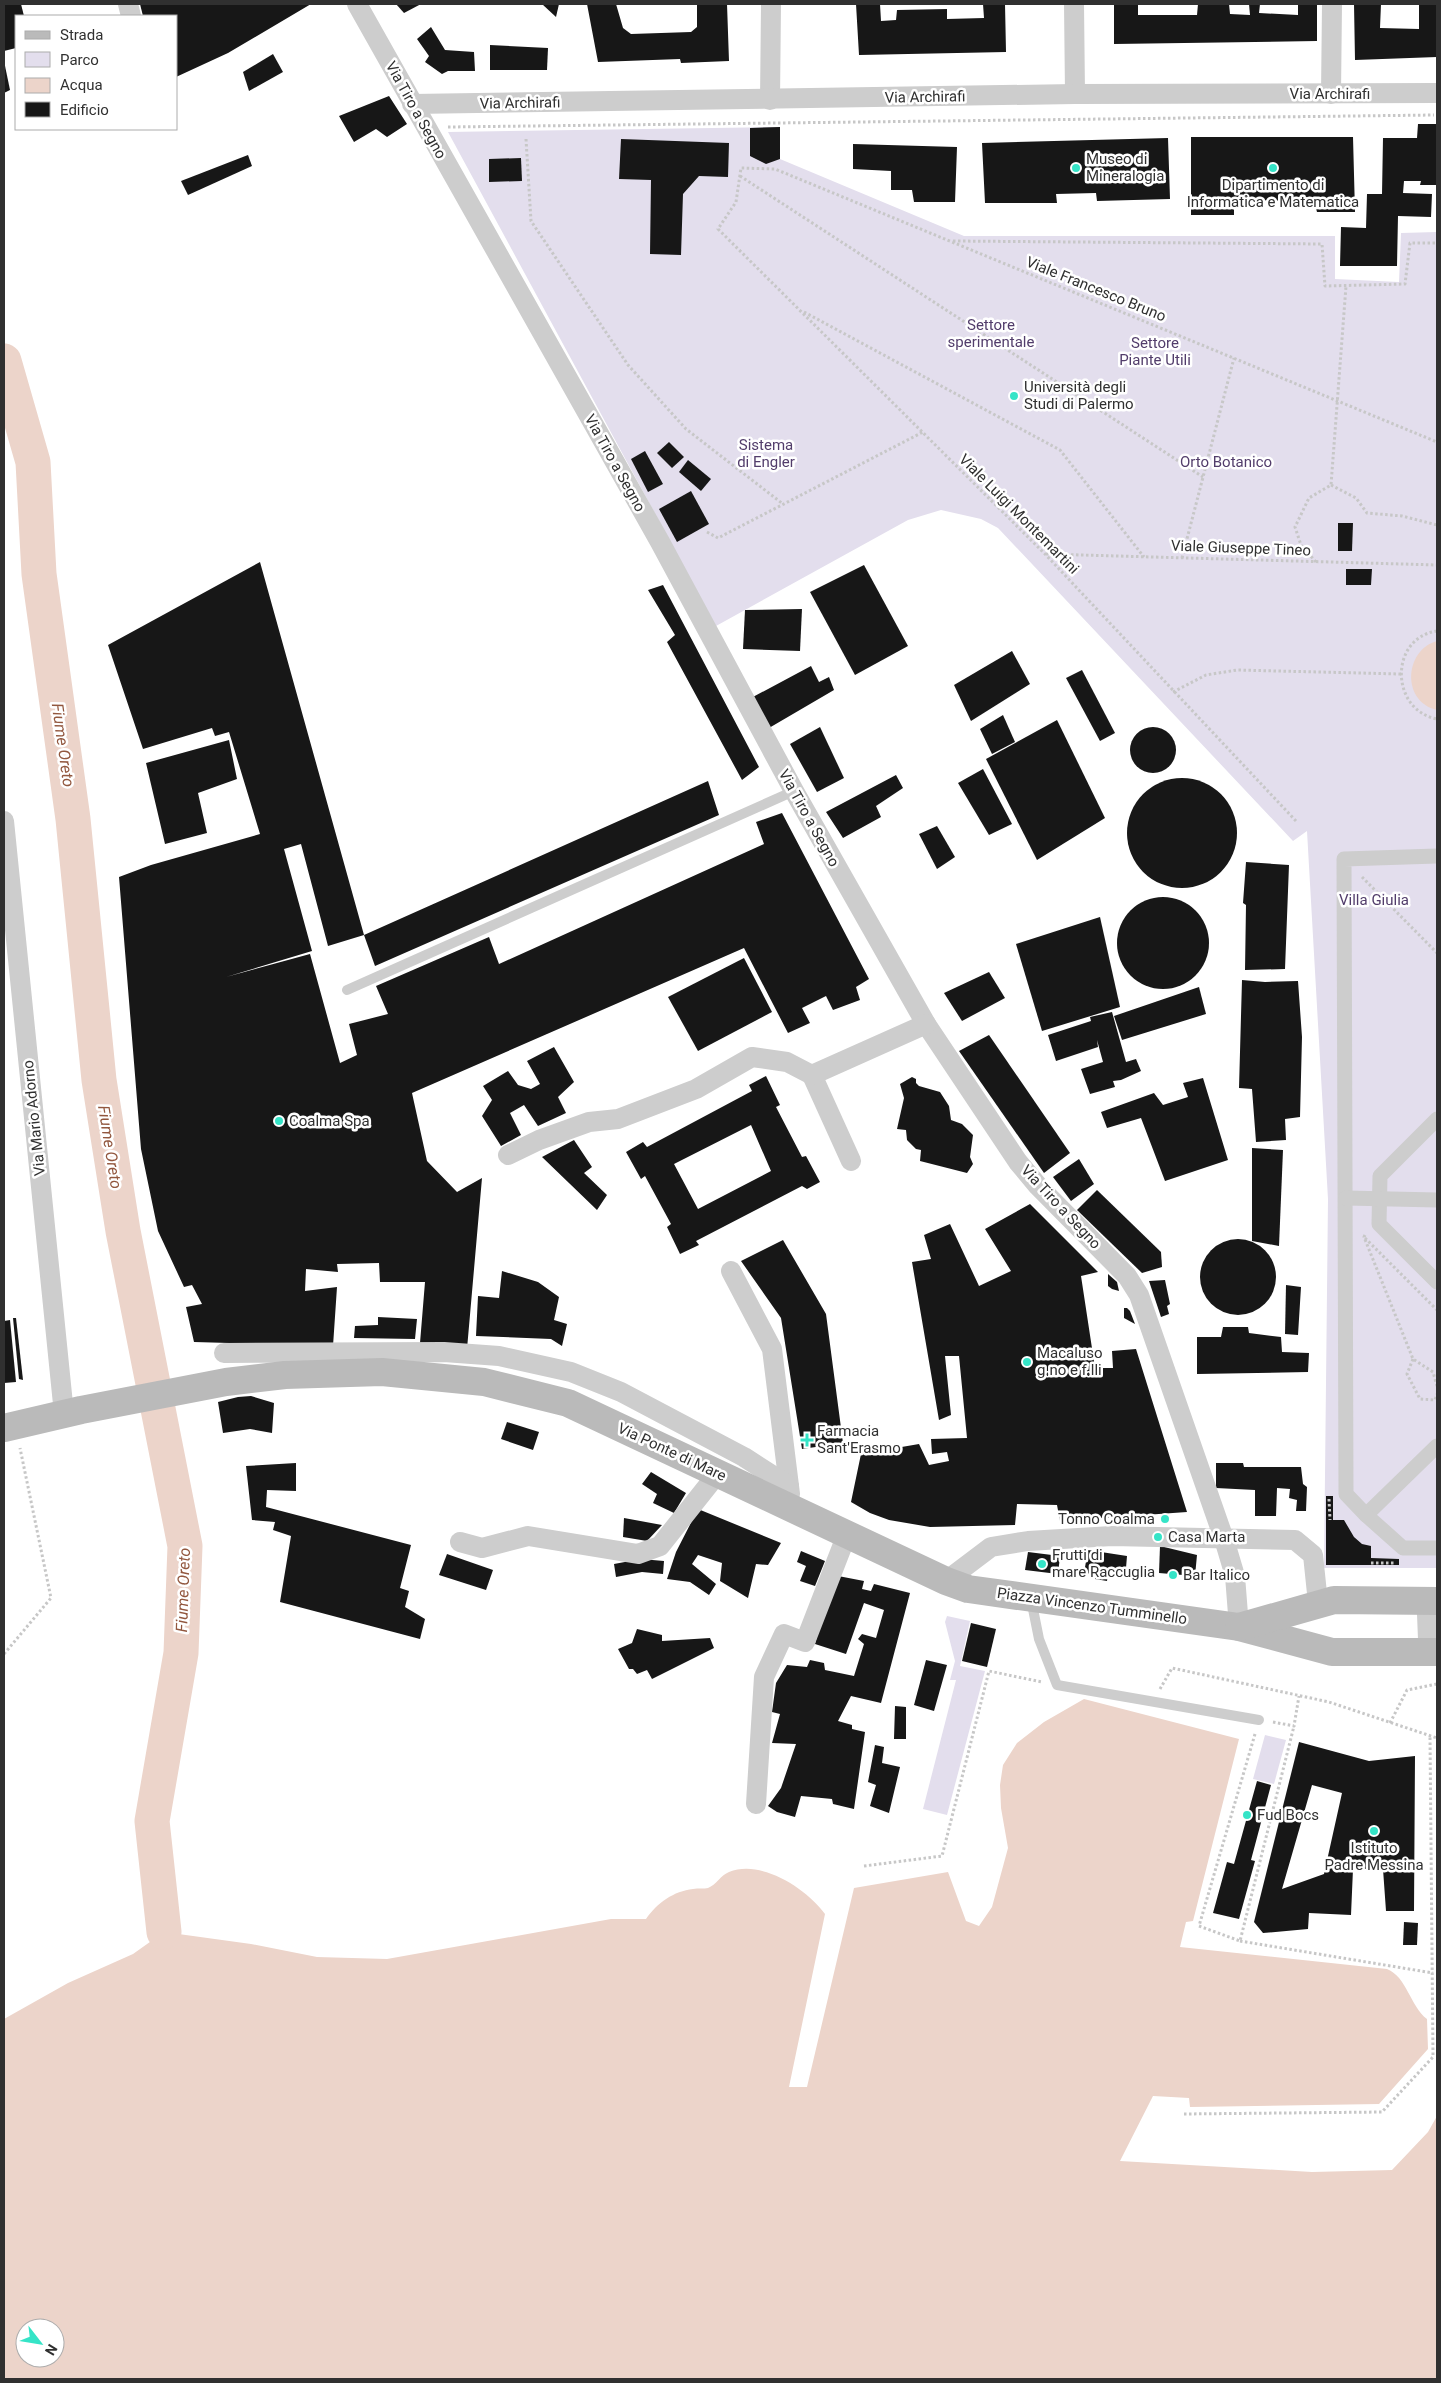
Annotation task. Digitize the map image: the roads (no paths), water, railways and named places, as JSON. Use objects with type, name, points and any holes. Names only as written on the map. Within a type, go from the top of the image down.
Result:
[{"type":"main road","name":"Via Ponte di Mare","points":[[9,1427],[72,1412],[226,1382],[285,1375],[382,1372],[484,1382],[568,1403],[718,1473],[791,1497],[847,1534],[946,1581]]},
{"type":"main road","name":"Piazza Vincenzo Tumminello","points":[[946,1581],[968,1589],[1239,1627],[1332,1652],[1434,1652]]},
{"type":"main road","points":[[1239,1627],[1334,1600],[1433,1601]]},
{"type":"street","name":"Via Tiro a Segno","points":[[357,4],[660,542],[794,791],[926,1024],[1018,1162],[1038,1186],[1127,1276],[1139,1295],[1224,1539],[1235,1576],[1239,1627]]},
{"type":"street","points":[[770,100],[771,4]]},
{"type":"street","points":[[1074,4],[1075,94]]},
{"type":"street","points":[[1331,94],[1332,4]]},
{"type":"street","name":"Via Archirafi","points":[[412,104],[1075,94],[1437,93]]},
{"type":"street","name":"Via Mario Adorno","points":[[4,821],[72,1412]]},
{"type":"street","points":[[1437,856],[1344,859],[1346,1494],[1403,1548],[1437,1548]]},
{"type":"street","points":[[812,1075],[926,1024]]},
{"type":"street","points":[[508,1155],[539,1140],[589,1122],[618,1119],[696,1089],[752,1057],[787,1062],[812,1075],[851,1161]]},
{"type":"street","points":[[1437,1119],[1380,1176],[1379,1224],[1437,1282]]},
{"type":"street","points":[[1346,1198],[1437,1200]]},
{"type":"street","points":[[732,1271],[772,1349],[791,1497]]},
{"type":"street","points":[[224,1353],[444,1352],[499,1356],[571,1372],[621,1392],[744,1457],[791,1497]]},
{"type":"street","points":[[1366,1515],[1437,1446]]},
{"type":"street","points":[[460,1542],[482,1548],[528,1536],[638,1554],[660,1546],[718,1473]]},
{"type":"street","points":[[756,1804],[764,1677],[784,1634],[805,1642],[847,1534]]},
{"type":"street","points":[[946,1581],[991,1547],[1028,1540],[1112,1536],[1295,1540],[1313,1554],[1318,1603]]},
{"type":"street","points":[[1433,1601],[1434,1652]]},
{"type":"lane","points":[[347,990],[794,791]]},
{"type":"lane","points":[[1031,1598],[1039,1639],[1057,1685],[1259,1720]]},
{"type":"water","points":[[1437,641],[1437,710],[1425,705],[1417,697],[1412,687],[1411,676],[1418,654],[1426,646]]},
{"type":"water","points":[[1084,1699],[1239,1739],[1193,1921],[1186,1922],[1180,1947],[1387,1969],[1399,1978],[1416,2007],[1427,2019],[1428,2049],[1379,2104],[1190,2107],[1189,2098],[1153,2096],[1120,2161],[1312,2172],[1392,2170],[1428,2132],[1437,2116],[1437,2379],[4,2379],[4,2019],[68,1983],[133,1954],[164,1932],[251,1944],[317,1957],[387,1959],[611,1919],[646,1919],[661,1903],[679,1892],[708,1888],[729,1872],[742,1869],[755,1870],[769,1873],[795,1886],[817,1904],[825,1914],[789,2087],[807,2087],[854,1888],[948,1872],[966,1921],[979,1926],[992,1907],[1008,1848],[1001,1808],[1000,1785],[1003,1765],[1017,1743],[1044,1722]]},
{"type":"waterway","name":"Fiume Oreto","points":[[4,361],[33,462],[39,574],[73,819],[99,1080],[123,1231],[185,1546],[181,1653],[152,1821],[164,1932]]},
{"type":"place","name":"Museo di Mineralogia","points":[[1076,168]]},
{"type":"place","name":"Dipartimento di Informatica e Matematica","points":[[1273,168]]},
{"type":"place","name":"Università degli Studi di Palermo","points":[[1014,396]]},
{"type":"place","name":"Coalma Spa","points":[[279,1121]]},
{"type":"place","name":"Macaluso g.no e f.lli","points":[[1027,1362]]},
{"type":"place","name":"Farmacia Sant'Erasmo","points":[[807,1440]]},
{"type":"place","name":"Tonno Coalma","points":[[1165,1519]]},
{"type":"place","name":"Casa Marta","points":[[1158,1537]]},
{"type":"place","name":"Frutti di mare Raccuglia","points":[[1042,1564]]},
{"type":"place","name":"Bar Italico","points":[[1173,1575]]},
{"type":"place","name":"Fud Bocs","points":[[1247,1815]]},
{"type":"place","name":"Istituto Padre Messina","points":[[1374,1831]]},
{"type":"park label","name":"Settore sperimentale","points":[[991,334]]},
{"type":"park label","name":"Settore Piante Utili","points":[[1155,352]]},
{"type":"park label","name":"Sistema di Engler","points":[[766,454]]},
{"type":"park label","name":"Orto Botanico","points":[[1226,462]]},
{"type":"park label","name":"Villa Giulia","points":[[1374,900]]}]
